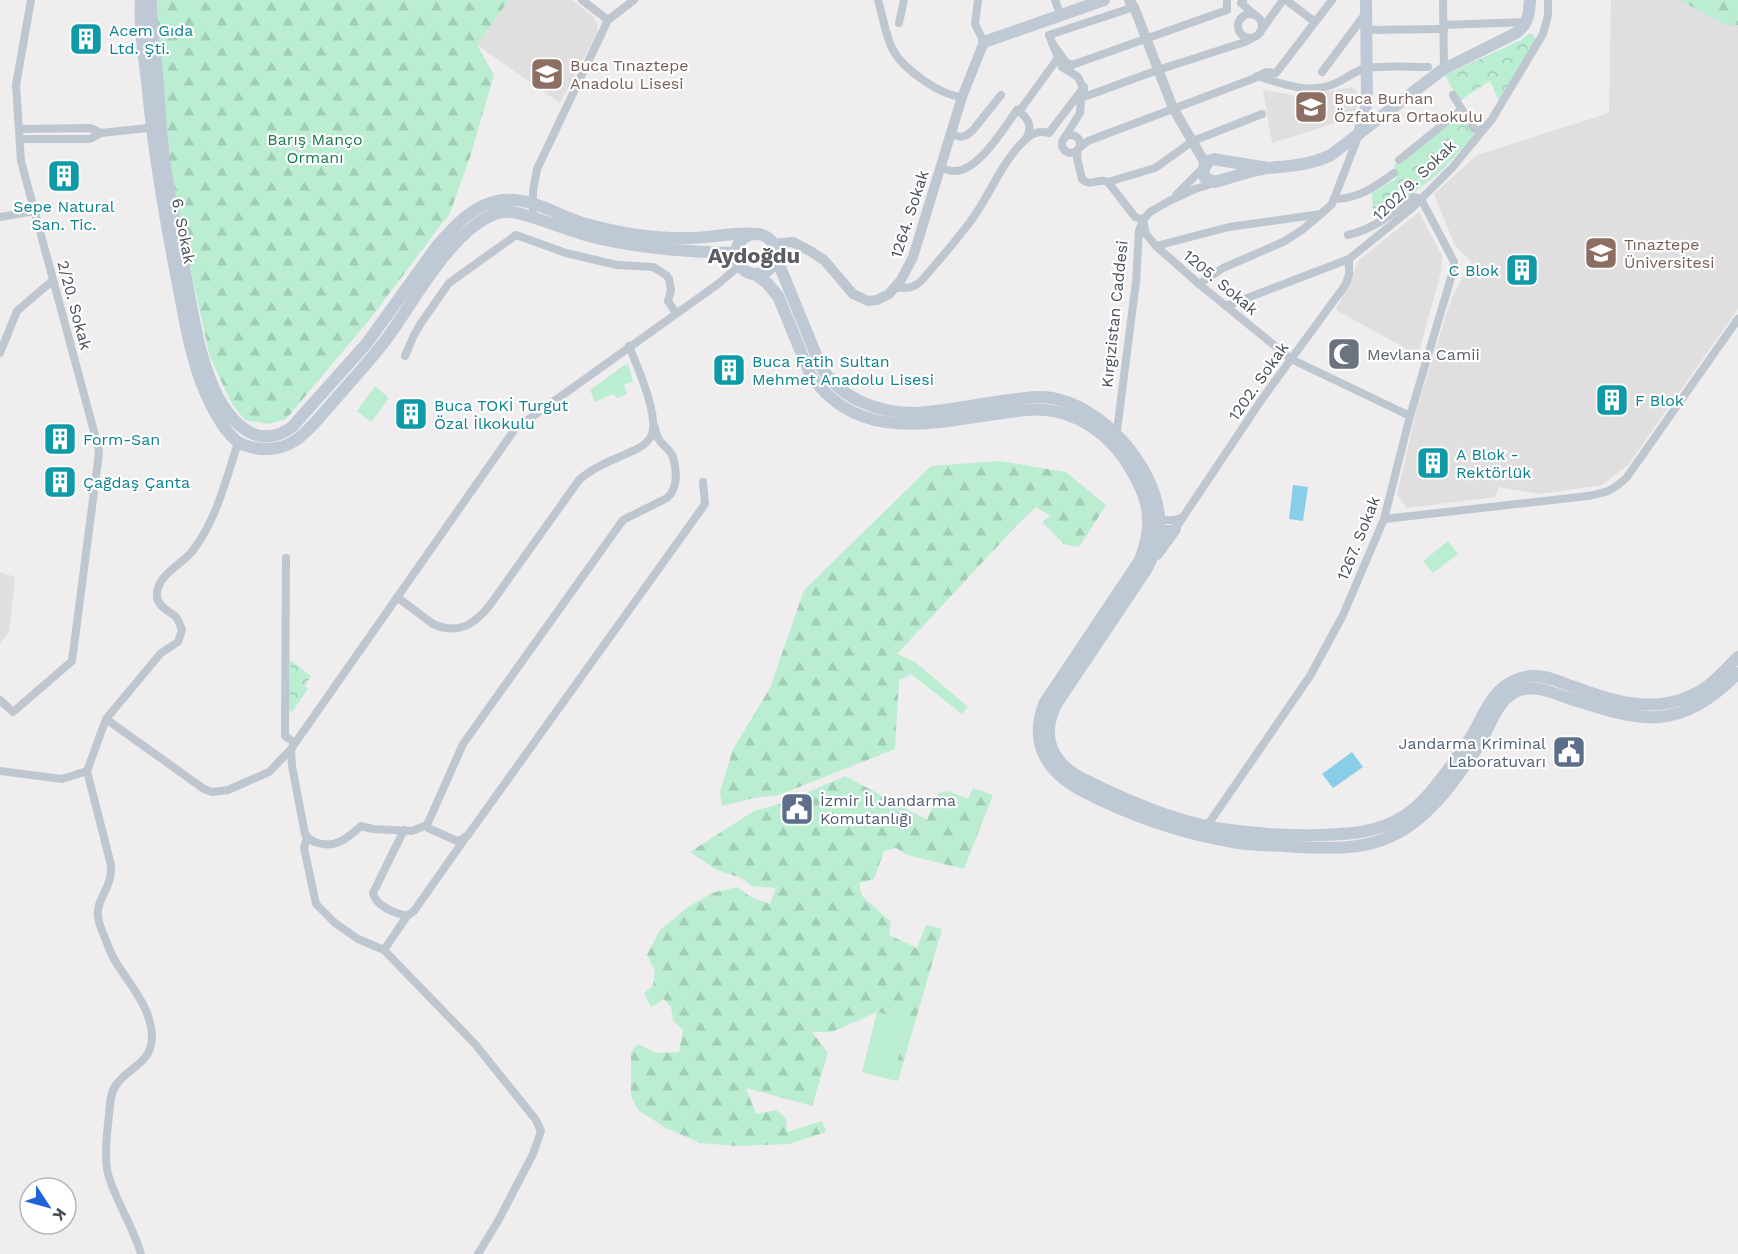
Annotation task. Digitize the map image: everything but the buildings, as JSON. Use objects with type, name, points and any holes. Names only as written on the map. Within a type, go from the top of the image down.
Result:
[{"type":"main road","name":"6. Sokak","points":[[141,0],[141,27],[156,127],[163,150],[173,217],[206,369],[229,414],[239,426],[250,433],[270,437],[292,427],[367,343],[437,246],[462,219],[477,209],[496,201],[514,200],[532,204]]},
{"type":"main road","name":"6. Sokak","points":[[151,0],[156,127],[164,213],[195,363],[213,409],[227,430],[244,445]]},
{"type":"main road","points":[[984,42],[1104,0]]},
{"type":"main road","points":[[1526,22],[1530,0]]},
{"type":"main road","points":[[1359,134],[1366,102],[1366,6]]},
{"type":"main road","name":"Kırgızistan Caddesi","points":[[1218,182],[1268,168],[1312,164],[1331,155],[1430,78],[1505,39],[1523,27],[1526,22]]},
{"type":"main road","points":[[1212,160],[1219,160],[1226,169],[1224,177],[1215,183],[1203,175],[1203,167],[1212,160]]},
{"type":"main road","name":"Kırgızistan Caddesi","points":[[1219,160],[1268,168]]},
{"type":"main road","points":[[532,204],[583,223],[623,232],[690,238],[742,232],[764,235],[775,251],[821,367],[841,391],[858,401],[881,409],[904,413],[1030,397],[1053,398],[1083,409],[1102,421],[1115,439],[1140,485],[1154,524],[1155,552],[1144,573]]},
{"type":"main road","points":[[244,445],[268,449],[278,448],[304,435],[377,352],[447,253],[474,227],[499,213],[516,213],[533,217],[586,235],[619,242],[735,253]]},
{"type":"main road","points":[[758,234],[745,237],[740,241],[735,253],[739,266],[750,274],[763,273],[774,264],[775,251]]},
{"type":"main road","points":[[756,274],[778,296],[815,382],[828,397],[854,414],[884,423],[906,425],[1017,411],[1048,410],[1068,414],[1115,439]]},
{"type":"main road","points":[[1154,524],[1140,560],[1045,702],[1038,725],[1039,743],[1056,772],[1085,792],[1146,819],[1210,837],[1241,844],[1313,848],[1357,847],[1381,841],[1410,826],[1437,801],[1478,746],[1503,702],[1517,691],[1543,688],[1603,709],[1634,716],[1660,717],[1695,708],[1738,673]]},
{"type":"main road","points":[[1175,529],[1056,703],[1051,713],[1047,732],[1049,742],[1058,759],[1064,767],[1082,779],[1136,802],[1207,826],[1230,830],[1302,835],[1351,834],[1380,828],[1406,816],[1429,794],[1471,736],[1492,698],[1499,690],[1514,681],[1532,676],[1552,678],[1604,697],[1660,705],[1681,700],[1701,690],[1738,657]]},
{"type":"street","name":"2/20. Sokak","points":[[0,700],[13,712],[72,662],[99,450],[21,161],[16,85],[30,0]]},
{"type":"street","points":[[582,0],[608,20]]},
{"type":"street","points":[[533,217],[532,191],[537,169],[608,20],[634,0]]},
{"type":"street","points":[[878,0],[892,48],[898,56],[916,74],[934,87],[955,97],[962,97]]},
{"type":"street","points":[[899,23],[904,0]]},
{"type":"street","points":[[984,42],[975,24],[977,5],[987,0]]},
{"type":"street","points":[[1055,0],[1060,14]]},
{"type":"street","points":[[1227,0],[1227,10],[1238,25],[1242,36],[1250,38],[1257,35],[1262,25],[1255,15],[1240,3],[1243,0]]},
{"type":"street","points":[[1315,22],[1285,0],[1257,35],[1245,42],[1081,98],[1080,113],[1062,143],[1065,151],[1074,152],[1088,141],[1266,72],[1276,73],[1332,0]]},
{"type":"street","points":[[1443,0],[1444,69]]},
{"type":"street","name":"1202/9. Sokak","points":[[1226,306],[1349,259],[1406,214],[1452,168],[1492,119],[1543,34],[1548,15],[1548,0]]},
{"type":"street","points":[[1086,96],[1078,76],[1062,67],[1049,34],[1131,3]]},
{"type":"street","name":"Kırgızistan Caddesi","points":[[1131,3],[1173,108],[1204,162],[1203,167],[1186,186],[1169,201]]},
{"type":"street","points":[[1322,72],[1366,6]]},
{"type":"street","points":[[1052,43],[1066,62],[1072,65],[1227,10]]},
{"type":"street","points":[[1238,25],[1244,15],[1255,15]]},
{"type":"street","points":[[1366,30],[1526,22]]},
{"type":"street","name":"1264. Sokak","points":[[896,287],[913,257],[962,97],[984,42]]},
{"type":"street","points":[[940,167],[953,171],[972,164],[986,152],[1058,58]]},
{"type":"street","points":[[1257,76],[1306,88],[1337,82],[1349,74],[1367,68],[1428,67]]},
{"type":"street","points":[[1026,139],[1041,131],[1049,133],[1084,87]]},
{"type":"street","points":[[1453,94],[1473,128],[1479,131],[1486,127]]},
{"type":"street","points":[[951,134],[961,137],[971,133],[1001,95]]},
{"type":"street","points":[[775,251],[793,242],[810,251],[824,260],[853,294],[862,300],[882,299],[896,287],[914,287],[972,219],[1012,155],[1026,139],[1030,132],[1030,123],[1019,110]]},
{"type":"street","points":[[1399,160],[1461,110]]},
{"type":"street","points":[[1065,138],[1073,135],[1078,138],[1080,144],[1077,158],[1082,179],[1093,183],[1102,180],[1108,182],[1155,168],[1192,141],[1262,114]]},
{"type":"street","points":[[21,139],[90,139],[101,133],[156,127]]},
{"type":"street","points":[[20,129],[90,128],[101,133]]},
{"type":"street","points":[[1199,284],[1223,268],[1290,239],[1332,204],[1359,134]]},
{"type":"street","name":"Kırgızistan Caddesi","points":[[1192,141],[1212,158],[1219,160]]},
{"type":"street","points":[[1334,199],[1349,198],[1366,192],[1394,173]]},
{"type":"street","name":"1205. Sokak","points":[[1108,182],[1135,217],[1143,220],[1146,234],[1156,246],[1291,359],[1410,416]]},
{"type":"street","name":"Kırgızistan Caddesi","points":[[1115,439],[1136,282],[1139,231],[1143,220],[1150,212],[1169,201],[1218,182]]},
{"type":"street","points":[[1348,235],[1375,225],[1414,197],[1421,199]]},
{"type":"street","name":"1267. Sokak","points":[[1207,826],[1310,676],[1343,615],[1384,519],[1410,416],[1453,271],[1454,262],[1421,199]]},
{"type":"street","points":[[0,218],[35,212]]},
{"type":"street","points":[[1156,246],[1229,227],[1321,214]]},
{"type":"street","points":[[405,356],[421,323],[449,283],[516,235],[566,253],[617,265],[657,269],[669,279],[668,301],[676,314]]},
{"type":"street","name":"1202. Sokak","points":[[1175,529],[1291,359],[1346,284],[1349,259]]},
{"type":"street","points":[[106,719],[204,789],[212,792],[228,790],[269,772],[293,746],[515,429],[718,284],[739,266]]},
{"type":"street","points":[[0,353],[16,311],[53,280]]},
{"type":"street","points":[[1384,519],[1608,492],[1627,477],[1738,319]]},
{"type":"street","points":[[307,837],[323,844],[339,843],[361,826],[373,829],[412,831],[427,825],[463,744],[623,520],[667,498],[673,492],[676,485],[673,458],[658,440],[652,410],[630,346]]},
{"type":"street","points":[[397,597],[433,624],[442,627],[458,628],[476,620],[494,600],[579,480],[587,473],[644,445],[651,438],[655,428]]},
{"type":"street","points":[[141,1254],[108,1173],[108,1126],[111,1094],[116,1084],[139,1065],[148,1053],[152,1033],[143,1004],[113,957],[100,927],[98,906],[110,879],[111,865],[87,771],[106,719],[161,653],[178,642],[182,630],[177,619],[158,602],[156,595],[158,586],[164,577],[193,552],[208,528],[244,445]]},
{"type":"street","points":[[384,950],[705,504],[704,482]]},
{"type":"street","points":[[1154,524],[1182,518]]},
{"type":"street","points":[[1154,524],[1175,529]]},
{"type":"street","points":[[286,558],[285,736],[293,746],[294,773],[307,837],[304,848],[316,904],[358,939],[384,950],[475,1044],[536,1120],[541,1131],[533,1154],[478,1254]]},
{"type":"street","points":[[0,771],[62,778],[87,771]]},
{"type":"street","points":[[427,825],[432,830],[457,841],[468,835]]},
{"type":"street","points":[[404,831],[373,897],[379,904],[407,916]]},
{"type":"shaded area","name":"Buca Tınaztepe Anadolu Lisesi","points":[[509,0],[572,0],[594,17],[598,26],[597,34],[560,103],[477,45]]},
{"type":"shaded area","name":"Tınaztepe Üniversitesi","points":[[1611,0],[1680,0],[1725,25],[1738,25],[1738,309],[1628,465],[1602,485],[1540,494],[1499,487],[1495,497],[1407,508],[1397,495],[1416,412],[1450,302],[1471,261],[1455,246],[1434,194],[1477,155],[1609,113]]},
{"type":"shaded area","name":"Buca Burhan Özfatura Ortaokulu","points":[[1353,87],[1359,96],[1354,121],[1348,119],[1272,143],[1263,90],[1298,96]]},
{"type":"shaded area","points":[[1419,212],[1442,256],[1441,272],[1418,355],[1336,310],[1359,260]]},
{"type":"shaded area","points":[[0,572],[15,577],[9,632],[0,643]]},
{"type":"green space","name":"Barış Manço Ormanı","points":[[157,0],[509,0],[477,45],[494,75],[470,157],[450,213],[370,319],[286,419],[268,424],[245,420],[232,404],[210,357],[170,177],[155,27]]},
{"type":"green space","points":[[1680,0],[1738,0],[1738,25],[1725,25]]},
{"type":"green space","points":[[1530,33],[1537,39],[1499,102],[1490,81],[1459,101],[1445,75],[1521,40]]},
{"type":"green space","points":[[1461,111],[1475,135],[1439,173],[1391,210],[1373,216],[1372,193],[1394,180],[1398,175],[1394,166]]},
{"type":"green space","points":[[628,364],[633,381],[624,385],[627,394],[617,398],[613,394],[595,402],[590,390]]},
{"type":"green space","points":[[375,386],[389,398],[371,422],[357,411]]},
{"type":"green space","points":[[999,461],[1066,472],[1106,505],[1079,547],[1064,544],[1042,522],[1050,516],[1036,507],[897,654],[915,662],[968,707],[962,714],[911,674],[899,680],[895,749],[779,795],[722,806],[720,792],[733,749],[770,688],[804,590],[931,466]]},
{"type":"green space","points":[[1448,541],[1458,554],[1433,573],[1423,561]]},
{"type":"green space","points":[[290,660],[311,676],[305,686],[308,689],[292,712],[289,710]]},
{"type":"green space","points":[[845,776],[927,820],[938,793],[948,791],[968,799],[973,788],[993,795],[964,869],[907,855],[896,848],[884,851],[874,879],[859,883],[862,896],[891,922],[889,935],[917,948],[926,925],[942,929],[898,1081],[892,1080],[908,1021],[877,1012],[832,1032],[812,1032],[828,1053],[812,1106],[746,1088],[756,1114],[776,1110],[786,1118],[787,1132],[822,1121],[826,1132],[789,1144],[737,1146],[700,1143],[666,1128],[638,1110],[631,1096],[631,1052],[638,1044],[655,1053],[679,1052],[683,1030],[673,1021],[671,1007],[664,999],[651,1007],[644,993],[653,986],[655,971],[647,955],[660,930],[688,907],[712,893],[737,887],[751,897],[770,904],[776,888],[752,886],[741,878],[717,870],[690,852],[754,811],[783,803]]},
{"type":"green space","points":[[877,1012],[908,1021],[892,1080],[862,1072]]},
{"type":"water","points":[[1293,485],[1308,487],[1303,521],[1289,519]]},
{"type":"water","points":[[1352,752],[1363,767],[1333,788],[1322,774]]},
{"type":"place","name":"Acem Gıda Ltd. Şti.","points":[[86,39]]},
{"type":"place","name":"Buca Tınaztepe Anadolu Lisesi","points":[[547,74]]},
{"type":"place","name":"Buca Burhan Özfatura Ortaokulu","points":[[1311,107]]},
{"type":"place","name":"Sepe Natural San. Tic.","points":[[64,176]]},
{"type":"place","name":"Tınaztepe Üniversitesi","points":[[1601,253]]},
{"type":"place","name":"C Blok","points":[[1522,270]]},
{"type":"place","name":"Mevlana Camii","points":[[1344,354]]},
{"type":"place","name":"Buca Fatih Sultan Mehmet Anadolu Lisesi","points":[[729,370]]},
{"type":"place","name":"F Blok","points":[[1612,400]]},
{"type":"place","name":"Buca TOKİ Turgut Özal İlkokulu","points":[[411,414]]},
{"type":"place","name":"Form-San","points":[[60,439]]},
{"type":"place","name":"A Blok - Rektörlük","points":[[1433,463]]},
{"type":"place","name":"Çağdaş Çanta","points":[[60,482]]},
{"type":"place","name":"Jandarma Kriminal Laboratuvarı","points":[[1569,752]]},
{"type":"place","name":"İzmir İl Jandarma Komutanlığı","points":[[797,809]]},
{"type":"district","name":"Aydoğdu","points":[[754,255]]}]
